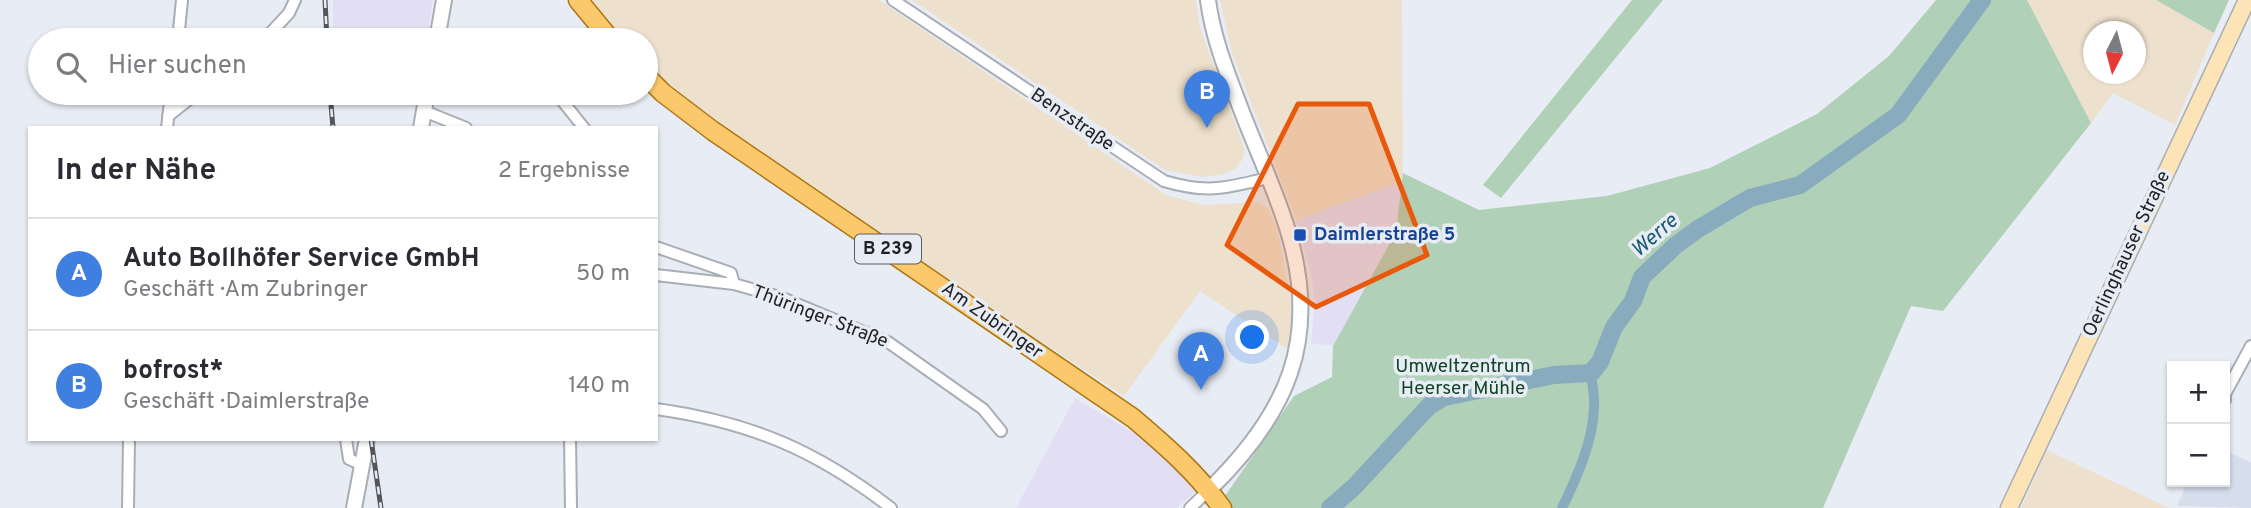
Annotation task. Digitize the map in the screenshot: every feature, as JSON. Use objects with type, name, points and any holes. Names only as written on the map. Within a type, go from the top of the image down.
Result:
[{"type":"main road","points":[[578,0],[601,28]]},
{"type":"main road","name":"Oerlinghauser Straße","points":[[2009,508],[2247,0]]},
{"type":"main road","name":"Am Zubringer","points":[[658,88],[713,131],[1133,418],[1172,452],[1209,490],[1222,508]]},
{"type":"street","points":[[178,28],[182,0]]},
{"type":"street","points":[[275,28],[289,13],[295,0]]},
{"type":"street","points":[[439,28],[444,0]]},
{"type":"street","name":"Benzstraße","points":[[893,0],[1164,181],[1202,190],[1231,187],[1268,178]]},
{"type":"street","points":[[1189,508],[1226,474],[1285,391],[1295,361],[1301,312],[1299,282],[1287,229],[1217,46],[1208,0]]},
{"type":"street","points":[[167,126],[169,105]]},
{"type":"street","points":[[168,116],[182,105]]},
{"type":"street","points":[[421,126],[425,105]]},
{"type":"street","points":[[566,105],[582,126]]},
{"type":"street","points":[[424,111],[461,126]]},
{"type":"street","name":"Thüringer Straße","points":[[658,248],[731,273],[734,284]]},
{"type":"street","name":"Thüringer Straße","points":[[658,275],[734,284],[780,297],[888,342],[983,409],[1001,431]]},
{"type":"street","points":[[2230,385],[2251,346]]},
{"type":"street","points":[[658,409],[706,417],[773,436],[822,460],[891,508]]},
{"type":"street","points":[[128,508],[129,441]]},
{"type":"street","points":[[346,441],[349,459],[362,465]]},
{"type":"street","points":[[354,508],[367,441]]},
{"type":"street","points":[[570,441],[571,508]]},
{"type":"highlighted area","points":[[1298,104],[1369,104],[1427,255],[1316,307],[1227,245]]},
{"type":"shaded area","points":[[333,0],[433,0],[429,28],[333,28]]},
{"type":"shaded area","points":[[591,0],[879,0],[1166,195],[1204,205],[1258,202],[1269,210],[1277,228],[1293,310],[1289,350],[1200,291],[1124,396],[712,125],[658,79],[658,28],[613,28]]},
{"type":"shaded area","points":[[912,0],[1196,0],[1199,25],[1245,150],[1242,160],[1235,169],[1203,177],[1165,170]]},
{"type":"shaded area","points":[[1220,0],[1402,0],[1403,181],[1296,220],[1232,53]]},
{"type":"shaded area","points":[[2027,0],[2156,0],[2214,33],[2175,125],[2113,93],[2091,123]]},
{"type":"shaded area","points":[[1403,181],[1396,232],[1333,346],[1311,343],[1315,302],[1311,274],[1296,220]]},
{"type":"shaded area","points":[[1075,398],[1156,446],[1198,489],[1177,508],[1016,508]]},
{"type":"shaded area","points":[[2047,450],[2057,455],[2169,508],[2021,508]]},
{"type":"shaded area","points":[[2230,453],[2251,462],[2251,508],[2177,506],[2186,487],[2230,487]]},
{"type":"green space","points":[[1632,0],[1663,0],[1501,198],[1483,185]]},
{"type":"green space","name":"Umweltzentrum Heerser Mühle","points":[[1936,0],[2027,0],[2091,123],[1943,311],[1911,306],[1823,508],[1230,508],[1225,496],[1294,396],[1332,377],[1333,346],[1396,232],[1403,173],[1479,210],[1607,196],[1710,168],[1817,114],[1889,56]]},
{"type":"green space","points":[[2156,0],[2229,0],[2214,33]]},
{"type":"waterway","name":"Werre","points":[[1330,508],[1354,487],[1429,406],[1444,397],[1554,375],[1591,373],[1600,362],[1614,327],[1633,301],[1642,277],[1676,245],[1698,229],[1750,198],[1800,185],[1898,115],[1982,0]]},
{"type":"waterway","points":[[1562,508],[1591,433],[1594,403],[1591,373]]},
{"type":"railway","points":[[325,0],[326,28]]},
{"type":"railway","points":[[331,105],[333,126]]},
{"type":"railway","points":[[371,441],[381,508]]},
{"type":"place","name":"bofrost*","points":[[1207,128]]},
{"type":"place","name":"Daimlerstraße 5","points":[[1300,235]]},
{"type":"place","name":"Auto Bollhöfer Service GmbH","points":[[1201,390]]}]
